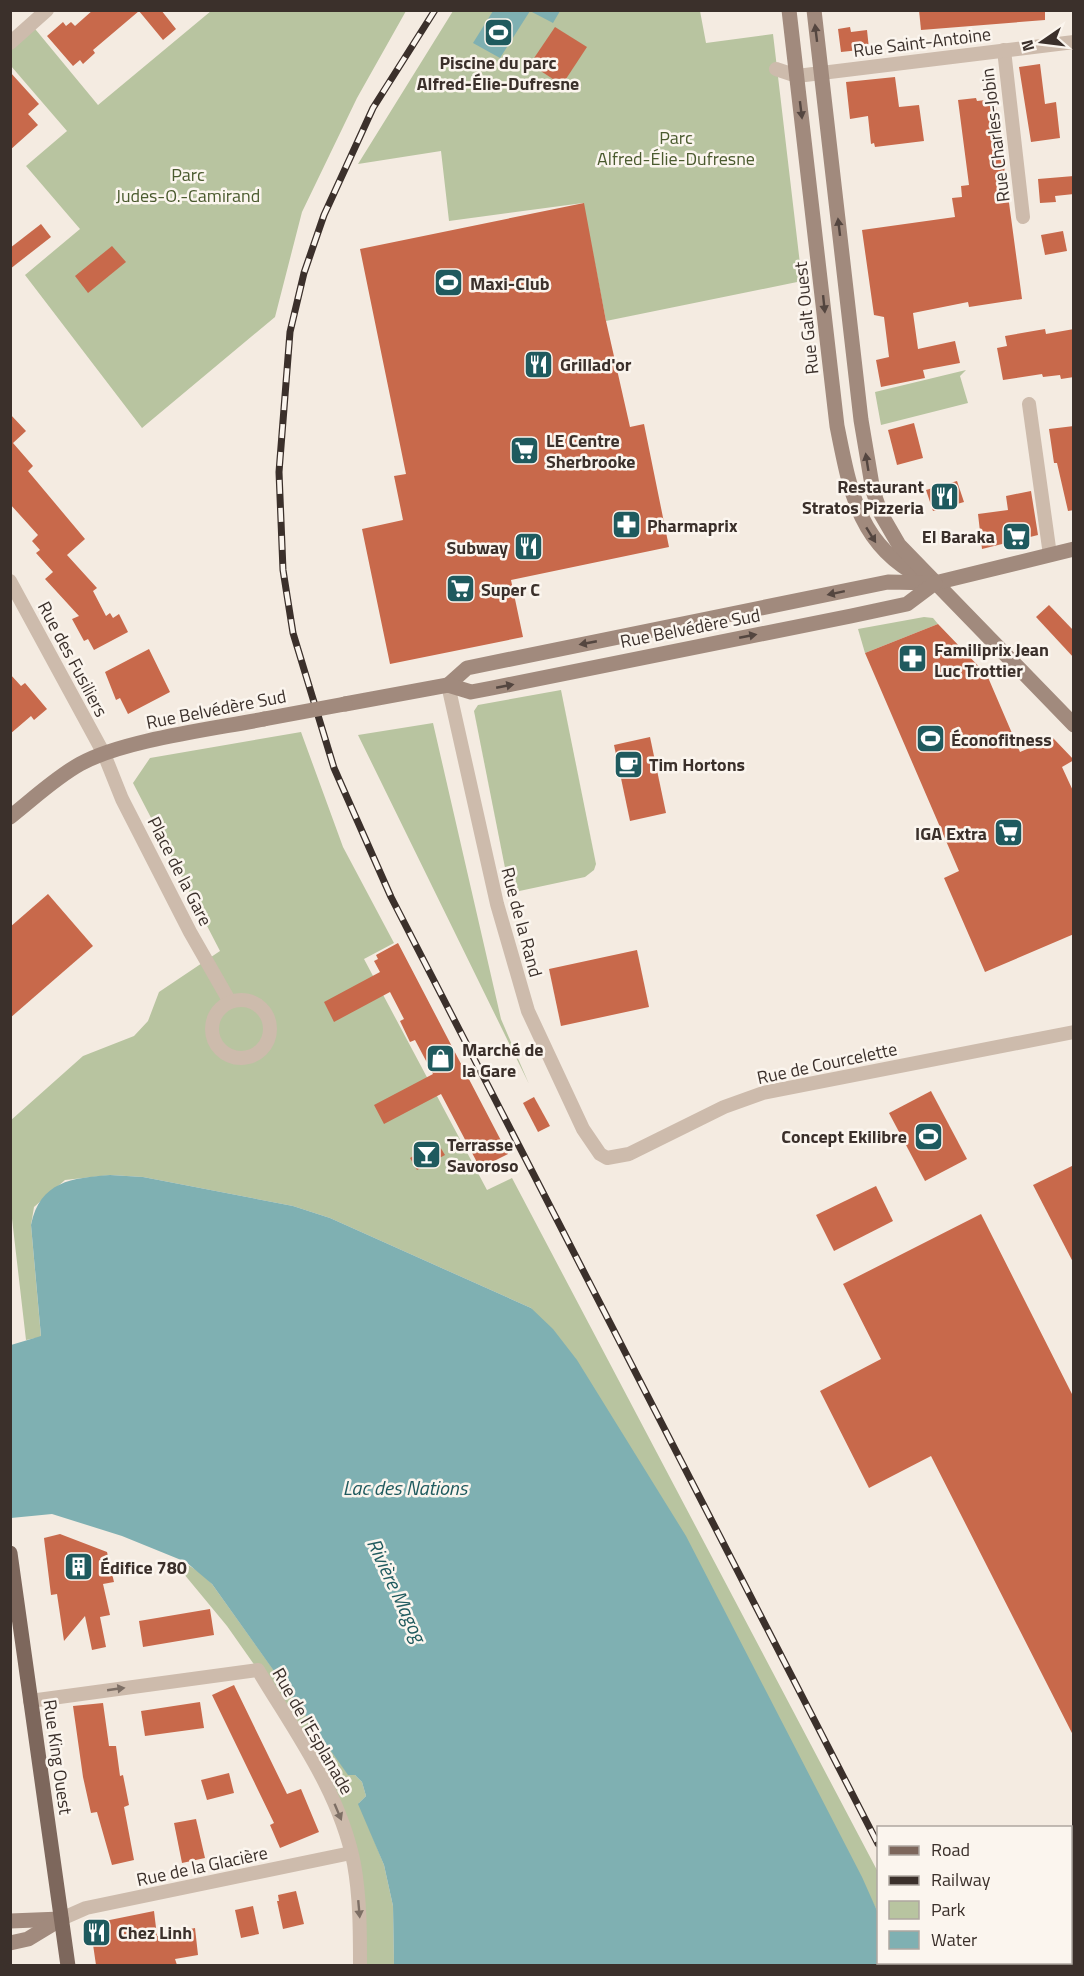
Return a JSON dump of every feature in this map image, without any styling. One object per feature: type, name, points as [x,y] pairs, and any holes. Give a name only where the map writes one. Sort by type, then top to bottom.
[{"type":"main road","name":"Rue Galt Ouest","points":[[789,10],[837,426],[850,484],[865,525],[878,546],[898,566],[935,584]]},
{"type":"main road","name":"Rue Galt Ouest","points":[[814,10],[860,410],[871,483],[880,514],[899,545],[1074,725]]},
{"type":"main road","name":"Rue Belvédère Sud","points":[[448,685],[467,668],[888,582],[935,584],[1074,549]]},
{"type":"main road","name":"Rue Belvédère Sud","points":[[10,817],[72,769],[104,754],[264,719],[448,685],[471,692],[851,616],[907,604],[935,584]]},
{"type":"main road","name":"Rue King Ouest","points":[[10,1553],[15,1623],[30,1701],[68,1965]]},
{"type":"main road","points":[[10,1921],[61,1919]]},
{"type":"main road","points":[[10,1943],[28,1939],[61,1919]]},
{"type":"street","points":[[10,44],[47,10]]},
{"type":"street","name":"Rue Saint-Antoine","points":[[776,69],[797,76],[1074,42]]},
{"type":"street","name":"Rue Charles-Jobin","points":[[1004,50],[1023,217]]},
{"type":"street","points":[[1029,404],[1050,555]]},
{"type":"street","name":"Rue des Fusiliers","points":[[10,581],[104,754]]},
{"type":"street","name":"Rue de la Rand","points":[[448,685],[510,957],[528,1011],[583,1129],[600,1154]]},
{"type":"street","name":"Place de la Gare","points":[[104,754],[122,799],[190,932],[230,1002]]},
{"type":"street","points":[[249,1001],[265,1013],[269,1032],[262,1049],[254,1054],[245,1057],[227,1054],[214,1041],[212,1023],[216,1014],[230,1002],[249,1001]]},
{"type":"street","name":"Rue de Courcelette","points":[[600,1154],[607,1158],[629,1154],[724,1107],[763,1093],[1074,1032]]},
{"type":"street","name":"Rue de l'Esplanade","points":[[30,1701],[258,1670],[320,1772],[342,1821],[351,1853],[360,1922],[360,1965]]},
{"type":"street","name":"Rue de la Glacière","points":[[61,1919],[86,1908],[351,1853]]},
{"type":"green space","name":"Parc Judes-O.-Camirand","points":[[211,11],[406,11],[357,98],[302,212],[275,317],[142,428],[25,275],[80,229],[26,166],[67,131],[11,66],[10,43],[31,24],[98,105]]},
{"type":"green space","name":"Parc Alfred-Élie-Dufresne","points":[[453,11],[700,11],[706,43],[773,34],[802,281],[606,321],[583,203],[449,221],[441,151],[358,164]]},
{"type":"green space","points":[[966,370],[960,376],[968,403],[881,425],[875,392]]},
{"type":"green space","points":[[924,617],[933,618],[938,624],[865,653],[858,629]]},
{"type":"green space","points":[[561,690],[596,864],[594,870],[585,877],[510,893],[474,711],[478,705]]},
{"type":"green space","points":[[433,723],[501,1019],[529,1084],[358,735]]},
{"type":"green space","points":[[301,732],[343,847],[394,943],[364,959],[487,1190],[512,1178],[877,1870],[877,1911],[826,1810],[531,1308],[330,1218],[293,1206],[143,1177],[110,1175],[65,1180],[34,1207],[31,1225],[41,1337],[26,1340],[11,1210],[10,1121],[83,1056],[134,1036],[148,1021],[159,992],[220,951],[133,783],[150,758]]},
{"type":"green space","points":[[182,1561],[204,1575],[212,1584],[348,1774],[355,1775],[362,1782],[366,1796],[359,1803],[384,1865],[393,1906],[394,1965],[360,1965],[360,1921],[342,1821],[258,1670],[227,1626],[174,1562]]},
{"type":"water","name":"Piscine du parc Alfred-Élie-Dufresne","points":[[493,10],[560,11],[553,23],[530,11],[500,58],[473,43]]},
{"type":"water","name":"Lac des Nations","points":[[110,1175],[143,1177],[293,1206],[330,1218],[531,1308],[553,1329],[577,1360],[686,1536],[862,1877],[877,1911],[877,1964],[892,1965],[394,1965],[393,1906],[384,1865],[358,1804],[366,1796],[362,1782],[355,1775],[348,1775],[212,1584],[186,1562],[122,1536],[52,1514],[11,1518],[11,1345],[41,1336],[31,1225],[35,1210],[50,1191],[60,1185],[83,1178]]},
{"type":"building","points":[[93,10],[161,10],[176,29],[163,40],[139,11],[93,50],[95,53],[83,64],[80,60],[73,66],[47,36],[63,22],[66,26],[71,22],[75,26]]},
{"type":"building","points":[[919,10],[1045,10],[1045,20],[921,30]]},
{"type":"building","points":[[555,27],[587,47],[562,85],[530,64]]},
{"type":"building","points":[[850,27],[851,32],[867,30],[869,49],[841,52],[838,29]]},
{"type":"building","points":[[1040,64],[1045,104],[1056,102],[1060,138],[1031,142],[1019,67]]},
{"type":"building","points":[[10,72],[39,104],[28,114],[38,125],[10,150]]},
{"type":"building","points":[[895,77],[899,107],[919,105],[924,141],[875,147],[874,143],[871,144],[868,116],[850,119],[846,82]]},
{"type":"building","points":[[976,98],[977,101],[995,99],[1022,299],[969,307],[968,302],[913,313],[918,349],[955,341],[960,363],[923,370],[925,378],[881,387],[876,360],[889,357],[884,317],[874,315],[862,230],[955,217],[952,198],[962,197],[961,186],[969,185],[958,100]]},
{"type":"building","points":[[1074,176],[1074,194],[1055,196],[1056,202],[1040,203],[1038,179]]},
{"type":"building","name":"LE Centre Sherbrooke","points":[[584,203],[606,321],[630,427],[644,424],[669,547],[511,580],[523,637],[390,664],[362,529],[403,520],[394,476],[406,474],[360,249]]},
{"type":"building","points":[[41,224],[51,237],[10,269],[10,248]]},
{"type":"building","points":[[1063,231],[1067,251],[1045,255],[1041,235]]},
{"type":"building","points":[[112,246],[126,262],[88,293],[75,276]]},
{"type":"building","points":[[1045,329],[1046,334],[1074,329],[1074,377],[1061,379],[1060,375],[1043,377],[1042,374],[1003,380],[997,348],[1007,346],[1005,336]]},
{"type":"building","points":[[10,414],[26,431],[13,443],[33,466],[28,471],[85,539],[67,555],[97,588],[93,591],[106,616],[110,613],[113,618],[119,614],[128,632],[94,650],[88,639],[84,641],[72,619],[79,616],[45,579],[53,572],[36,553],[40,550],[32,541],[38,535],[10,504]]},
{"type":"building","points":[[914,423],[923,458],[897,465],[888,430]]},
{"type":"building","points":[[1074,426],[1074,510],[1068,511],[1057,463],[1054,463],[1049,429]]},
{"type":"building","name":"Restaurant Stratos Pizzeria","points":[[957,481],[964,502],[933,511],[926,490]]},
{"type":"building","points":[[1031,491],[1038,535],[982,549],[978,514],[1008,510],[1006,496]]},
{"type":"building","points":[[1049,605],[1074,631],[1074,658],[1036,617]]},
{"type":"building","name":"IGA Extra","points":[[938,624],[987,675],[1020,752],[1053,738],[1074,760],[1062,767],[1074,793],[1074,934],[985,972],[944,878],[959,871],[865,653]]},
{"type":"building","points":[[149,649],[170,692],[128,714],[120,698],[116,700],[105,672]]},
{"type":"building","points":[[10,674],[21,686],[25,683],[47,709],[34,720],[31,716],[10,734]]},
{"type":"building","points":[[650,737],[666,813],[630,821],[614,745]]},
{"type":"building","points":[[48,894],[93,946],[10,1018],[10,927]]},
{"type":"building","name":"Marché de la Gare","points":[[398,943],[508,1154],[480,1168],[441,1094],[384,1124],[374,1105],[433,1074],[415,1040],[410,1042],[400,1021],[404,1019],[390,992],[334,1022],[324,1002],[380,972],[374,961],[378,959],[376,955]]},
{"type":"building","points":[[637,950],[649,1007],[561,1026],[549,969]]},
{"type":"building","name":"Concept Ekilibre","points":[[931,1091],[967,1159],[925,1181],[889,1113]]},
{"type":"building","points":[[534,1097],[550,1126],[538,1132],[523,1103]]},
{"type":"building","points":[[437,1142],[445,1155],[417,1170],[410,1158]]},
{"type":"building","points":[[1074,1165],[1074,1264],[1033,1185]]},
{"type":"building","points":[[876,1186],[893,1221],[834,1251],[816,1215]]},
{"type":"building","points":[[981,1214],[1074,1398],[1074,1737],[931,1456],[869,1488],[820,1391],[881,1359],[843,1284]]},
{"type":"building","points":[[60,1534],[107,1552],[114,1582],[103,1584],[110,1615],[100,1617],[106,1647],[92,1650],[85,1616],[64,1641],[57,1594],[51,1595],[44,1538]]},
{"type":"building","points":[[210,1609],[214,1635],[143,1647],[139,1621]]},
{"type":"building","points":[[234,1685],[287,1794],[301,1789],[319,1832],[280,1848],[270,1825],[274,1823],[212,1695]]},
{"type":"building","points":[[200,1702],[204,1728],[145,1736],[141,1711]]},
{"type":"building","points":[[103,1703],[109,1746],[116,1746],[120,1776],[123,1775],[129,1805],[124,1807],[134,1860],[112,1865],[97,1812],[91,1813],[83,1777],[73,1706]]},
{"type":"building","points":[[229,1773],[234,1793],[207,1800],[201,1780]]},
{"type":"building","points":[[196,1819],[205,1858],[182,1863],[174,1823]]},
{"type":"building","points":[[296,1891],[304,1924],[283,1929],[277,1901],[279,1901],[278,1895]]},
{"type":"building","points":[[253,1906],[259,1934],[241,1938],[235,1910]]},
{"type":"building","points":[[154,1911],[157,1936],[195,1928],[198,1955],[175,1959],[177,1965],[96,1965],[90,1924]]},
{"type":"railway","points":[[435,10],[373,108],[324,215],[304,273],[290,332],[279,472],[283,570],[293,633],[334,768],[391,897],[877,1842]]},
{"type":"place","name":"Piscine du parc Alfred-Élie-Dufresne","points":[[498,33]]},
{"type":"place","name":"Maxi-Club","points":[[449,283]]},
{"type":"place","name":"Grillad'or","points":[[539,364]]},
{"type":"place","name":"LE Centre Sherbrooke","points":[[525,450]]},
{"type":"place","name":"Restaurant Stratos Pizzeria","points":[[945,496]]},
{"type":"place","name":"Pharmaprix","points":[[626,525]]},
{"type":"place","name":"El Baraka","points":[[1016,536]]},
{"type":"place","name":"Subway","points":[[529,547]]},
{"type":"place","name":"Super C","points":[[460,589]]},
{"type":"place","name":"Familiprix Jean Luc Trottier","points":[[913,659]]},
{"type":"place","name":"Éconofitness","points":[[930,739]]},
{"type":"place","name":"Tim Hortons","points":[[628,764]]},
{"type":"place","name":"IGA Extra","points":[[1008,833]]},
{"type":"place","name":"Marché de la Gare","points":[[441,1059]]},
{"type":"place","name":"Concept Ekilibre","points":[[928,1136]]},
{"type":"place","name":"Terrasse Savoroso","points":[[426,1154]]},
{"type":"place","name":"Édifice 780","points":[[79,1567]]},
{"type":"place","name":"Chez Linh","points":[[97,1932]]},
{"type":"water label","name":"Rivière Magog","points":[[397,1590]]}]
